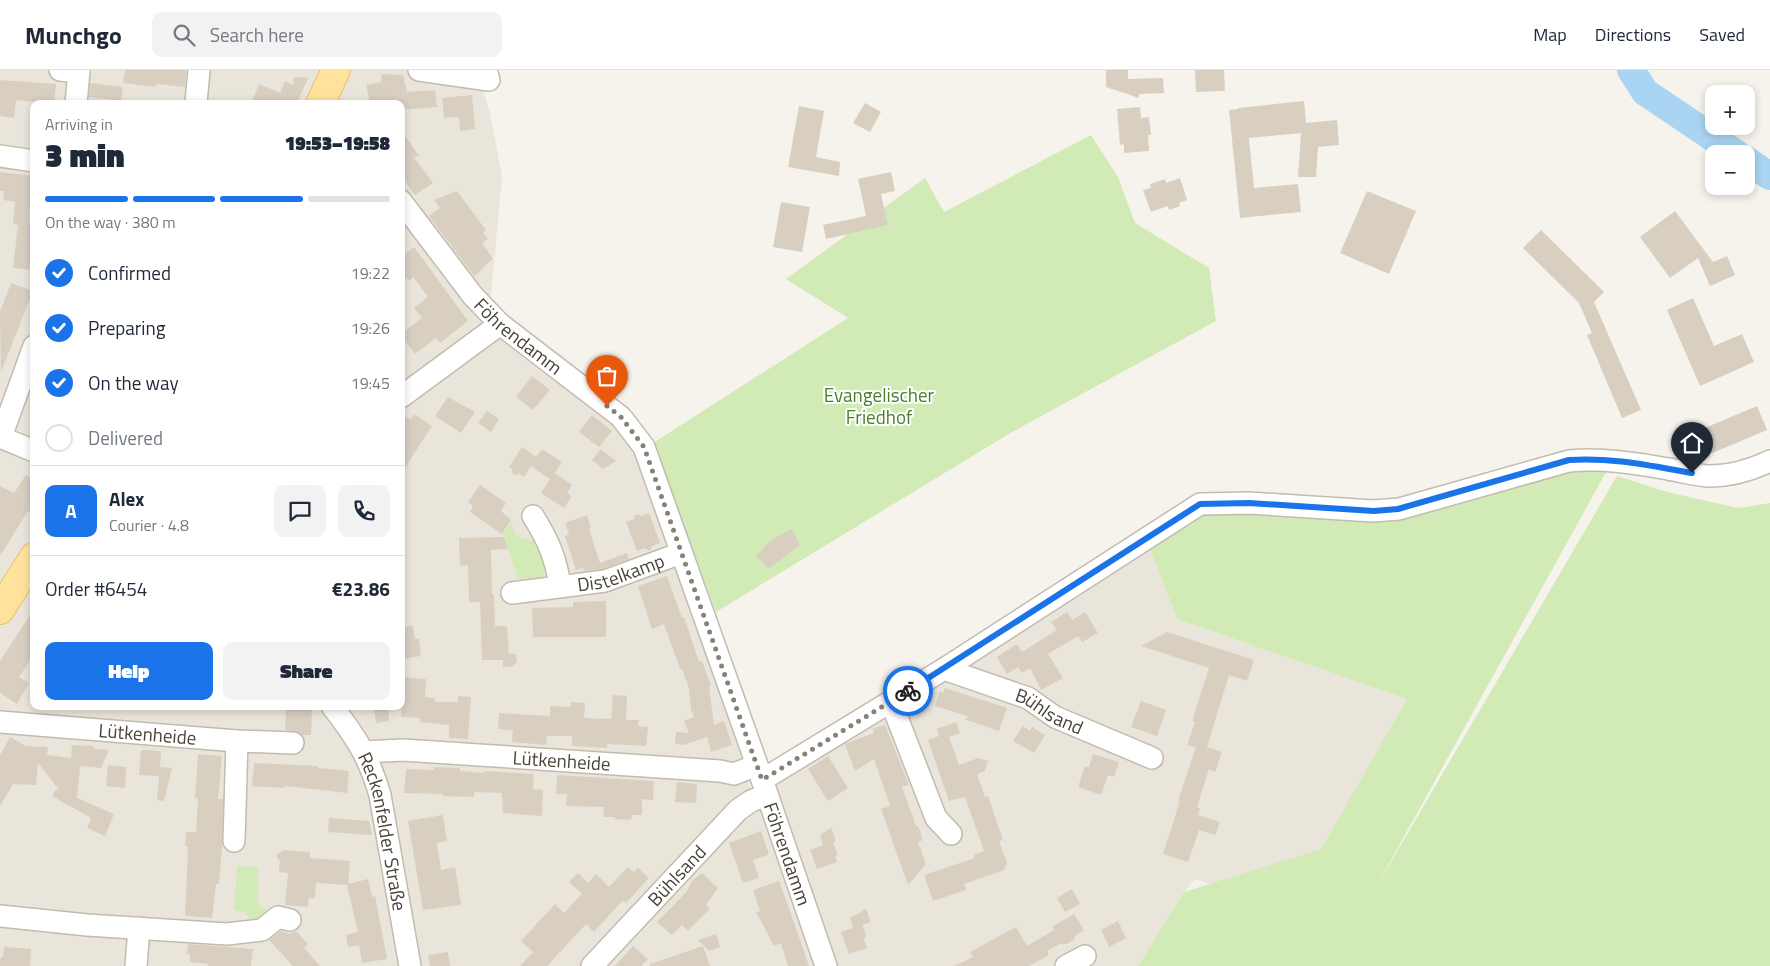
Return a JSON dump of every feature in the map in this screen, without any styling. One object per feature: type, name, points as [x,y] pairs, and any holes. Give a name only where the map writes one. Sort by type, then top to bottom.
[{"type":"main road","points":[[322,100],[336,70]]},
{"type":"main road","points":[[0,610],[30,563]]},
{"type":"street","points":[[196,100],[199,70]]},
{"type":"street","points":[[419,70],[488,75]]},
{"type":"street","points":[[73,71],[76,100]]},
{"type":"street","points":[[0,156],[30,160]]},
{"type":"street","name":"Föhrendamm","points":[[405,206],[473,296],[500,324],[621,417],[644,447],[826,966]]},
{"type":"street","points":[[405,394],[500,324]]},
{"type":"street","points":[[30,357],[1,437],[30,449]]},
{"type":"street","name":"Bühlsand","points":[[592,966],[738,810],[751,801],[762,780],[944,669],[1200,504],[1249,503],[1374,511],[1398,509],[1569,460],[1618,461],[1710,476],[1747,470],[1770,461]]},
{"type":"street","name":"Distelkamp","points":[[533,516],[547,538],[556,563],[560,586]]},
{"type":"street","name":"Distelkamp","points":[[512,593],[605,581],[681,553]]},
{"type":"street","name":"Bühlsand","points":[[944,669],[1028,698],[1056,717],[1152,758]]},
{"type":"street","points":[[890,702],[936,818],[952,834]]},
{"type":"street","name":"Reckenfelder Straße","points":[[335,710],[364,752],[372,768],[380,795],[410,966]]},
{"type":"street","name":"Lütkenheide","points":[[0,722],[237,741],[293,743]]},
{"type":"street","points":[[234,841],[237,741]]},
{"type":"street","name":"Lütkenheide","points":[[364,752],[403,750],[720,771],[762,780]]},
{"type":"street","points":[[0,916],[228,934],[262,930],[278,917],[290,920]]},
{"type":"street","points":[[136,966],[139,928]]},
{"type":"street","points":[[1066,966],[1085,956]]},
{"type":"shaded area","points":[[0,70],[477,70],[490,113],[502,177],[491,295],[485,323],[498,337],[622,432],[634,450],[752,790],[777,784],[1148,544],[1177,619],[1407,699],[1285,914],[1196,879],[1184,892],[1149,966],[0,966]]},
{"type":"green space","name":"Evangelischer Friedhof","points":[[1091,135],[1118,177],[1135,223],[1209,268],[1216,321],[1012,432],[716,612],[653,443],[848,318],[786,279],[925,178],[944,212]]},
{"type":"green space","points":[[1568,463],[1610,465],[1375,889],[1617,476],[1667,492],[1738,508],[1770,503],[1770,966],[1138,966],[1184,892],[1321,849],[1407,699],[1177,619],[1148,544],[1202,510],[1373,514]]},
{"type":"green space","points":[[511,523],[517,537],[538,542],[547,568],[542,577],[518,579],[503,533]]},
{"type":"green space","points":[[237,866],[258,867],[258,904],[274,916],[259,927],[243,911],[234,910]]},
{"type":"building","points":[[125,70],[186,70],[185,87],[157,84],[156,87],[123,83]]},
{"type":"building","points":[[1106,70],[1128,70],[1128,79],[1163,78],[1164,93],[1139,94],[1139,98],[1106,87]]},
{"type":"building","points":[[1195,70],[1224,70],[1225,91],[1196,92]]},
{"type":"building","points":[[382,74],[403,75],[407,92],[435,90],[437,107],[405,110],[405,100],[369,100],[366,85],[381,82]]},
{"type":"building","points":[[294,77],[308,78],[298,100],[253,100],[259,84],[280,93],[285,81],[293,85]]},
{"type":"building","points":[[0,80],[56,84],[54,100],[16,100],[14,118],[0,116]]},
{"type":"building","points":[[90,83],[123,87],[121,100],[89,97]]},
{"type":"building","points":[[472,95],[475,129],[460,131],[459,117],[444,118],[442,98]]},
{"type":"building","points":[[1304,101],[1306,123],[1337,120],[1339,145],[1318,147],[1316,177],[1298,177],[1301,133],[1249,138],[1254,188],[1298,184],[1301,212],[1240,218],[1229,110]]},
{"type":"building","points":[[865,103],[881,112],[870,132],[853,123]]},
{"type":"building","points":[[799,106],[824,111],[816,157],[840,162],[839,176],[788,167]]},
{"type":"building","points":[[1140,107],[1141,118],[1149,117],[1151,135],[1148,135],[1149,151],[1124,153],[1124,144],[1120,145],[1117,109]]},
{"type":"building","points":[[405,136],[419,156],[414,157],[433,183],[415,195],[405,181]]},
{"type":"building","points":[[0,172],[30,176],[30,270],[13,268],[18,225],[13,224],[15,202],[3,200],[4,191],[0,191]]},
{"type":"building","points":[[891,172],[895,191],[881,194],[888,225],[826,239],[823,225],[866,216],[858,179]]},
{"type":"building","points":[[1180,178],[1187,200],[1179,203],[1180,206],[1169,210],[1168,206],[1151,212],[1143,190],[1151,188],[1150,184],[1165,179],[1166,183]]},
{"type":"building","points":[[457,191],[486,230],[483,233],[488,239],[482,243],[493,259],[474,276],[429,216],[440,208],[434,200]]},
{"type":"building","points":[[1367,191],[1416,211],[1389,274],[1340,253]]},
{"type":"building","points":[[781,202],[810,207],[802,252],[773,247]]},
{"type":"building","points":[[1675,211],[1713,262],[1727,256],[1735,275],[1710,286],[1698,258],[1670,278],[1640,237]]},
{"type":"building","points":[[1541,230],[1604,292],[1594,302],[1641,410],[1622,418],[1587,335],[1592,333],[1579,303],[1523,248]]},
{"type":"building","points":[[414,247],[468,321],[440,343],[436,338],[415,354],[405,341],[405,331],[422,318],[414,308],[428,297],[413,277],[409,281],[407,278],[405,280],[405,254]]},
{"type":"building","points":[[11,283],[30,290],[30,299],[1,372],[0,312]]},
{"type":"building","points":[[1693,298],[1714,346],[1742,334],[1754,362],[1700,386],[1667,310]]},
{"type":"building","points":[[532,376],[550,390],[533,410],[516,397]]},
{"type":"building","points":[[448,397],[475,412],[461,433],[435,416]]},
{"type":"building","points":[[1757,406],[1767,430],[1698,459],[1688,435]]},
{"type":"building","points":[[487,411],[499,419],[491,432],[478,423]]},
{"type":"building","points":[[414,414],[432,426],[405,468],[405,416],[411,420]]},
{"type":"building","points":[[592,415],[612,431],[599,447],[579,432]]},
{"type":"building","points":[[522,447],[536,457],[542,449],[562,462],[555,473],[572,485],[567,493],[572,496],[564,508],[541,493],[550,479],[531,466],[524,477],[519,474],[513,475],[512,469],[509,467]]},
{"type":"building","points":[[601,449],[616,461],[603,469],[592,460]]},
{"type":"building","points":[[26,475],[30,478],[30,512],[28,511],[0,556],[0,486],[14,493]]},
{"type":"building","points":[[480,485],[506,503],[501,511],[511,520],[502,534],[470,512],[473,506],[468,502]]},
{"type":"building","points":[[649,513],[660,543],[652,546],[650,551],[644,548],[637,551],[626,522],[634,519],[636,514],[642,516]]},
{"type":"building","points":[[587,515],[591,528],[589,529],[600,563],[627,553],[629,559],[602,569],[584,571],[583,568],[576,570],[565,536],[569,535],[565,523]]},
{"type":"building","points":[[792,529],[800,545],[769,569],[756,556],[771,540]]},
{"type":"building","points":[[504,537],[508,549],[491,550],[495,626],[507,626],[509,654],[516,654],[517,662],[513,666],[503,667],[503,660],[482,660],[480,602],[469,602],[468,565],[460,566],[459,538]]},
{"type":"building","points":[[667,576],[682,618],[684,617],[699,662],[702,661],[711,686],[709,687],[714,725],[724,721],[732,745],[711,752],[707,737],[684,745],[675,744],[676,732],[689,733],[684,721],[694,717],[691,710],[689,688],[664,624],[652,629],[638,586]]},
{"type":"building","points":[[606,601],[606,637],[533,637],[532,608],[573,607],[573,602]]},
{"type":"building","points":[[1067,612],[1072,620],[1085,612],[1098,633],[1082,642],[1078,636],[1048,654],[1063,678],[1041,690],[1030,668],[1022,673],[1018,667],[1007,674],[997,657],[1017,644],[1022,652],[1057,630],[1051,622]]},
{"type":"building","points":[[30,615],[30,661],[19,677],[29,683],[17,704],[0,693],[0,661]]},
{"type":"building","points":[[413,626],[415,639],[419,639],[421,656],[405,658],[405,627]]},
{"type":"building","points":[[1167,632],[1254,660],[1247,681],[1229,675],[1207,747],[1222,752],[1215,772],[1209,769],[1197,807],[1200,808],[1198,815],[1220,822],[1215,835],[1199,830],[1188,862],[1163,854],[1196,747],[1187,745],[1195,722],[1192,721],[1209,668],[1141,646]]},
{"type":"building","points":[[405,677],[426,679],[425,697],[435,698],[435,702],[458,702],[458,696],[471,697],[468,739],[449,738],[449,725],[420,722],[420,718],[401,717],[401,710],[405,710]]},
{"type":"building","points":[[945,688],[1007,708],[999,731],[964,719],[970,717],[935,706],[940,691],[943,693]]},
{"type":"building","points":[[613,695],[627,696],[626,720],[639,720],[638,726],[648,727],[646,746],[607,744],[607,748],[572,746],[572,736],[547,736],[546,745],[512,742],[513,730],[498,729],[499,713],[550,716],[550,706],[571,707],[571,702],[585,703],[584,718],[611,719]]},
{"type":"building","points":[[1141,701],[1166,710],[1157,736],[1131,727]]},
{"type":"building","points":[[286,710],[312,710],[311,735],[302,735],[294,731],[285,730]]},
{"type":"building","points":[[374,710],[388,710],[389,721],[376,723]]},
{"type":"building","points":[[956,722],[960,733],[949,737],[959,765],[978,758],[988,761],[985,771],[977,774],[985,797],[988,796],[1003,840],[999,841],[1007,863],[1004,870],[964,884],[966,890],[933,901],[924,875],[975,858],[974,855],[984,851],[965,797],[949,801],[928,740],[939,736],[937,729]]},
{"type":"building","points":[[885,725],[909,785],[902,787],[923,840],[918,842],[926,864],[908,885],[881,809],[890,806],[874,759],[855,771],[845,744],[874,733],[872,729]]},
{"type":"building","points":[[1023,726],[1030,731],[1032,727],[1045,735],[1034,753],[1013,741]]},
{"type":"building","points":[[10,737],[26,746],[48,747],[47,755],[71,758],[72,745],[94,746],[94,749],[109,750],[101,768],[80,766],[77,798],[114,814],[105,836],[87,828],[91,818],[52,796],[56,789],[60,791],[38,763],[36,785],[13,784],[0,806],[0,756]]},
{"type":"building","points":[[141,750],[161,751],[160,767],[172,768],[164,801],[157,800],[159,776],[139,775]]},
{"type":"building","points":[[198,754],[222,756],[218,799],[223,799],[222,848],[219,884],[216,884],[212,918],[185,916],[188,847],[185,846],[186,832],[196,832],[198,798],[195,798]]},
{"type":"building","points":[[1093,754],[1119,762],[1114,777],[1108,775],[1101,795],[1078,787],[1085,766],[1089,767]]},
{"type":"building","points":[[828,756],[848,788],[828,801],[808,769]]},
{"type":"building","points":[[254,763],[318,766],[318,768],[349,771],[347,793],[285,786],[284,788],[252,786]]},
{"type":"building","points":[[108,765],[126,767],[125,788],[106,786]]},
{"type":"building","points":[[434,767],[460,768],[460,771],[484,773],[485,771],[534,774],[533,789],[543,790],[542,816],[503,813],[502,793],[474,792],[474,797],[404,793],[406,769],[434,770]]},
{"type":"building","points":[[557,775],[654,781],[653,800],[642,799],[642,815],[632,815],[631,820],[603,817],[604,807],[566,806],[567,794],[556,794]]},
{"type":"building","points":[[677,782],[697,784],[696,803],[675,802]]},
{"type":"building","points":[[443,815],[447,841],[437,843],[441,870],[455,867],[461,905],[423,910],[408,821]]},
{"type":"building","points":[[329,818],[369,821],[372,835],[328,832]]},
{"type":"building","points":[[831,828],[836,841],[833,842],[838,855],[835,856],[837,862],[817,869],[810,850],[823,845],[820,835]]},
{"type":"building","points":[[761,831],[769,854],[753,860],[759,878],[743,883],[729,843]]},
{"type":"building","points":[[283,850],[310,852],[310,858],[350,861],[348,884],[368,879],[372,897],[375,896],[387,959],[362,963],[359,945],[348,947],[346,935],[358,932],[347,885],[316,883],[315,898],[309,898],[308,907],[285,905],[288,873],[279,872],[280,861],[276,856]]},
{"type":"building","points":[[628,867],[634,872],[638,868],[649,878],[626,903],[623,900],[594,932],[586,924],[547,966],[520,966],[533,952],[521,941],[555,904],[564,913],[582,894],[569,882],[578,873],[588,883],[596,874],[609,887]]},
{"type":"building","points":[[702,873],[718,888],[706,905],[710,909],[688,931],[682,925],[672,935],[657,922],[687,891],[692,881]]},
{"type":"building","points":[[779,881],[809,966],[788,966],[781,943],[774,946],[756,912],[760,911],[753,890]]},
{"type":"building","points":[[1072,889],[1080,904],[1065,912],[1057,898]]},
{"type":"building","points":[[866,909],[871,922],[862,925],[866,935],[864,939],[867,948],[849,954],[841,932],[853,928],[850,918]]},
{"type":"building","points":[[1074,914],[1084,930],[1076,935],[1074,940],[1067,944],[1060,944],[1047,951],[1049,955],[1029,966],[955,966],[973,957],[970,952],[1016,927],[1027,946],[1054,930],[1052,927]]},
{"type":"building","points":[[1118,921],[1126,938],[1109,947],[1101,930]]},
{"type":"building","points":[[281,931],[289,934],[296,931],[308,944],[304,948],[320,966],[293,966],[269,940]]},
{"type":"building","points":[[716,934],[720,947],[709,951],[698,940]]},
{"type":"building","points":[[188,944],[253,949],[251,966],[208,966],[208,964],[190,962],[190,954],[187,954]]},
{"type":"building","points":[[633,946],[648,959],[641,966],[615,966]]},
{"type":"building","points":[[703,946],[710,966],[650,966],[650,964]]},
{"type":"building","points":[[4,947],[31,949],[30,966],[0,966]]},
{"type":"building","points":[[448,952],[450,966],[430,966],[428,955]]},
{"type":"waterway","points":[[1631,70],[1645,92],[1724,145]]},
{"type":"waterway","points":[[1755,166],[1770,176]]},
{"type":"way so far","points":[[607,406],[621,417],[644,447],[762,780],[908,691]]},
{"type":"route","points":[[908,691],[1200,504],[1249,503],[1374,511],[1398,509],[1569,460],[1618,461],[1692,473]]}]
